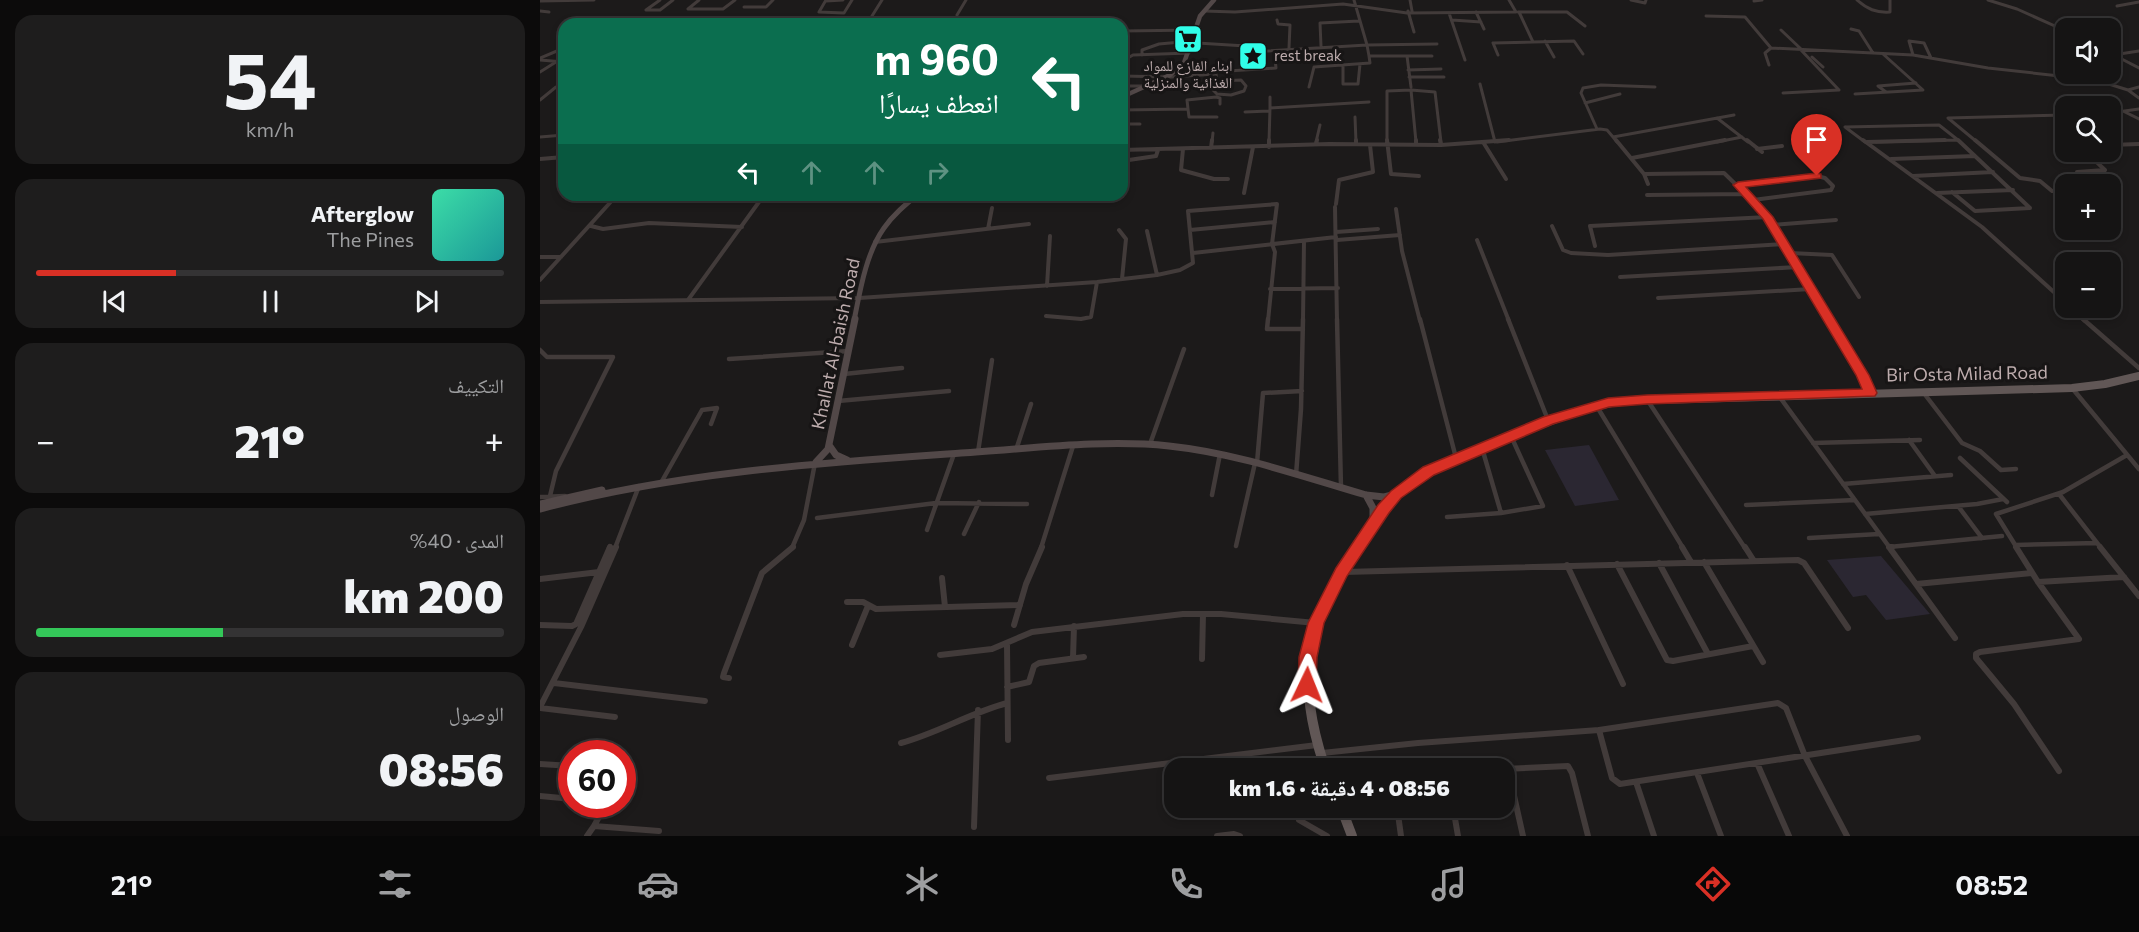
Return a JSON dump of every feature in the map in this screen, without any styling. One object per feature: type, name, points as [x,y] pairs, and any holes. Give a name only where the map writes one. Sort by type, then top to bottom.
[{"type":"main road","name":"Bir Osta Milad Road","points":[[1321,758],[1310,717],[1307,685],[1308,657],[1316,623],[1341,572],[1373,522],[1396,494],[1428,471],[1548,420],[1596,405],[1647,399],[2072,388],[2137,378]]},
{"type":"main road","points":[[1344,818],[1348,835]]},
{"type":"street","points":[[540,1],[594,0]]},
{"type":"street","points":[[660,0],[645,10],[660,9],[673,0]]},
{"type":"street","points":[[699,0],[688,9],[723,9],[735,0]]},
{"type":"street","points":[[744,7],[766,7],[773,0]]},
{"type":"street","points":[[843,0],[826,0],[819,12],[844,13],[852,0]]},
{"type":"street","points":[[872,16],[882,0]]},
{"type":"street","points":[[957,15],[966,0]]},
{"type":"street","points":[[1128,95],[1168,76],[1184,63],[1204,11],[1214,0]]},
{"type":"street","points":[[1314,0],[1316,6]]},
{"type":"street","points":[[1410,0],[1414,32]]},
{"type":"street","points":[[1509,0],[1533,42]]},
{"type":"street","points":[[1631,0],[1645,3],[1646,0]]},
{"type":"street","points":[[1758,7],[1754,0],[1762,0]]},
{"type":"street","points":[[1857,0],[1868,10],[1877,13],[1890,12],[1890,0]]},
{"type":"street","points":[[1988,0],[2017,9],[2055,26]]},
{"type":"street","points":[[1309,87],[1312,67],[1371,63],[1354,1],[1345,4]]},
{"type":"street","points":[[1204,11],[1235,12],[1316,6],[1336,2],[1356,8],[1449,13],[1568,12],[1585,26]]},
{"type":"street","points":[[2118,6],[2139,2]]},
{"type":"street","points":[[540,12],[549,12]]},
{"type":"street","points":[[1476,12],[1484,29]]},
{"type":"street","points":[[1449,13],[1464,60]]},
{"type":"street","points":[[1706,16],[1745,16],[1771,48]]},
{"type":"street","points":[[1277,20],[1278,24],[1290,25],[1289,48]]},
{"type":"street","points":[[1321,46],[1320,23],[1359,21]]},
{"type":"street","points":[[1452,21],[1480,22]]},
{"type":"street","points":[[1851,28],[1859,32],[1874,53]]},
{"type":"street","points":[[1781,30],[1823,67]]},
{"type":"street","points":[[1128,32],[1196,31]]},
{"type":"street","points":[[1135,34],[1196,31]]},
{"type":"street","points":[[1545,41],[1554,57]]},
{"type":"street","points":[[1498,55],[1492,44],[1494,43],[1545,41],[1576,41],[1583,54]]},
{"type":"street","points":[[1912,55],[1908,41],[1925,44],[1931,58]]},
{"type":"street","points":[[1142,55],[1142,50],[1152,48],[1157,44],[1192,42],[1246,46],[1251,52],[1321,46],[1437,44]]},
{"type":"street","points":[[1769,65],[1766,53],[1771,48],[1912,55],[1988,68],[2096,80],[2128,90],[2139,98]]},
{"type":"street","points":[[1783,93],[1839,90],[1802,49]]},
{"type":"street","points":[[2121,53],[2139,51]]},
{"type":"street","points":[[540,59],[558,52]]},
{"type":"street","points":[[1128,57],[1130,55],[1189,54]]},
{"type":"street","points":[[1855,94],[1923,90],[1883,54]]},
{"type":"street","points":[[1370,56],[1432,56]]},
{"type":"street","points":[[1407,56],[1416,145]]},
{"type":"street","points":[[540,59],[557,62]]},
{"type":"street","points":[[1168,76],[1276,68],[1275,59]]},
{"type":"street","points":[[2121,59],[2139,68]]},
{"type":"street","points":[[540,72],[557,62]]},
{"type":"street","points":[[1343,65],[1343,84],[1358,84],[1360,64]]},
{"type":"street","points":[[1408,70],[1441,69]]},
{"type":"street","points":[[1128,76],[1216,74],[1217,81],[1213,90],[1217,94],[1234,94],[1244,91],[1246,86],[1241,80],[1217,81]]},
{"type":"street","points":[[1409,77],[1444,76]]},
{"type":"street","points":[[1886,92],[1878,86],[1916,83]]},
{"type":"street","points":[[1480,84],[1495,142]]},
{"type":"street","points":[[1128,86],[1147,86]]},
{"type":"street","points":[[1597,129],[1581,93],[1586,86],[1655,87]]},
{"type":"street","points":[[540,100],[556,87]]},
{"type":"street","points":[[2128,90],[2139,87]]},
{"type":"street","points":[[1419,176],[1391,174],[1387,146],[1387,90],[1411,88],[1435,92],[1441,145]]},
{"type":"street","points":[[1585,103],[1620,94]]},
{"type":"street","points":[[1216,117],[1189,117],[1188,100],[1218,97],[1220,104]]},
{"type":"street","points":[[1269,147],[1270,97]]},
{"type":"street","points":[[1245,112],[1369,102]]},
{"type":"street","points":[[1128,110],[1188,109]]},
{"type":"street","points":[[2121,111],[2139,109]]},
{"type":"street","points":[[2124,111],[2139,118]]},
{"type":"street","points":[[1613,137],[1734,115]]},
{"type":"street","points":[[2052,191],[2040,181],[2020,178],[1948,117],[2055,115]]},
{"type":"street","points":[[1355,117],[1356,144]]},
{"type":"street","points":[[1717,118],[1762,153]]},
{"type":"street","points":[[1128,124],[1140,124]]},
{"type":"street","points":[[1316,144],[1320,125]]},
{"type":"street","points":[[1952,192],[1975,211],[2030,208],[1942,126],[1845,128],[1937,193],[2003,244],[2055,293]]},
{"type":"street","points":[[1128,150],[1316,144],[1441,145],[1495,142],[1597,129],[1606,130],[1613,137],[1644,174],[1648,184]]},
{"type":"street","points":[[1211,148],[1213,133]]},
{"type":"street","points":[[540,137],[558,136]]},
{"type":"street","points":[[1632,158],[1742,137]]},
{"type":"street","points":[[1865,142],[1958,140]]},
{"type":"street","points":[[1483,142],[1506,179]]},
{"type":"street","points":[[2121,145],[2139,144]]},
{"type":"street","points":[[1341,488],[1335,206],[1339,180],[1373,172],[1370,145]]},
{"type":"street","points":[[1757,149],[1782,146]]},
{"type":"street","points":[[1244,193],[1253,147]]},
{"type":"street","points":[[1183,149],[1180,170],[1214,179],[1228,179]]},
{"type":"street","points":[[1128,159],[1156,156],[1158,150]]},
{"type":"street","points":[[1890,159],[1975,156]]},
{"type":"street","points":[[540,159],[558,158]]},
{"type":"street","points":[[2079,174],[2077,172],[2106,170],[2097,162]]},
{"type":"street","points":[[1912,176],[1993,172]]},
{"type":"street","points":[[1644,174],[1722,173],[1738,185],[1768,217],[1863,375],[1870,393]]},
{"type":"street","points":[[1738,185],[1817,176],[1828,180],[1833,186],[1831,190],[1753,200]]},
{"type":"street","points":[[1937,193],[2013,190]]},
{"type":"street","points":[[1647,195],[1747,194]]},
{"type":"street","points":[[540,280],[612,201]]},
{"type":"street","points":[[688,300],[760,201]]},
{"type":"street","name":"Khallat Al-baish Road","points":[[829,445],[859,298],[875,242],[893,216],[909,201]]},
{"type":"street","points":[[540,302],[859,298],[1047,286],[1157,275],[1194,263],[1187,212],[1275,203],[1278,205],[1272,244],[1275,252],[1268,330],[1303,329]]},
{"type":"street","points":[[988,229],[992,208]]},
{"type":"street","points":[[1396,209],[1400,235],[1456,458]]},
{"type":"street","points":[[1594,246],[1589,228],[1592,226],[1768,217]]},
{"type":"street","points":[[1772,225],[1836,220]]},
{"type":"street","points":[[1190,230],[1275,222]]},
{"type":"street","points":[[591,226],[603,229],[649,224],[742,227]]},
{"type":"street","points":[[875,242],[1029,224]]},
{"type":"street","points":[[1552,226],[1563,250],[1570,253],[1608,255],[1785,244]]},
{"type":"street","points":[[1193,253],[1304,241],[1378,229]]},
{"type":"street","points":[[1119,230],[1126,239],[1122,279]]},
{"type":"street","points":[[1147,231],[1157,275]]},
{"type":"street","points":[[1336,236],[1400,235]]},
{"type":"street","points":[[1047,286],[1050,236]]},
{"type":"street","points":[[1477,240],[1548,420]]},
{"type":"street","points":[[1296,475],[1302,391],[1304,241]]},
{"type":"street","points":[[1790,253],[1832,255],[1859,297]]},
{"type":"street","points":[[540,257],[561,257]]},
{"type":"street","points":[[1620,276],[1798,267]]},
{"type":"street","points":[[1046,316],[1081,319],[1091,317],[1097,282]]},
{"type":"street","points":[[1270,289],[1338,288]]},
{"type":"street","points":[[1658,298],[1811,289]]},
{"type":"street","points":[[2082,318],[2139,368]]},
{"type":"street","points":[[1150,444],[1184,349]]},
{"type":"street","points":[[540,350],[547,357],[614,357],[556,471],[550,496]]},
{"type":"street","points":[[729,359],[849,351]]},
{"type":"street","points":[[978,452],[992,360]]},
{"type":"street","points":[[844,374],[902,368]]},
{"type":"street","points":[[2072,388],[2139,469]]},
{"type":"street","points":[[837,401],[949,391]]},
{"type":"street","points":[[1236,546],[1256,463],[1263,393],[1302,391]]},
{"type":"street","points":[[1923,392],[1964,444],[1980,451],[2002,471],[2016,469]]},
{"type":"street","points":[[1779,396],[1955,638]]},
{"type":"street","points":[[1647,399],[1754,561]]},
{"type":"street","points":[[1016,450],[1031,404]]},
{"type":"street","points":[[1596,405],[1691,562]]},
{"type":"street","points":[[662,481],[702,410],[717,408],[711,424]]},
{"type":"street","points":[[1447,517],[1501,513],[1540,507],[1543,504],[1511,436]]},
{"type":"street","points":[[1813,443],[1920,440]]},
{"type":"street","points":[[1909,441],[1935,476]]},
{"type":"street","points":[[540,504],[568,496],[662,481],[815,463],[1073,446],[1150,444],[1220,454],[1366,495],[1384,497],[1396,494]]},
{"type":"street","points":[[829,445],[836,455],[850,461]]},
{"type":"street","points":[[729,678],[723,677],[724,673],[762,573],[768,565],[789,552],[801,527],[815,463],[825,454],[829,445]]},
{"type":"street","points":[[1014,625],[1026,584],[1039,556],[1073,446]]},
{"type":"street","points":[[1482,448],[1501,513]]},
{"type":"street","points":[[927,530],[954,454]]},
{"type":"street","points":[[1212,495],[1220,454]]},
{"type":"street","points":[[2059,771],[2013,704],[1976,658],[1980,652],[2078,640],[2037,582],[1997,517],[1997,513],[2059,494],[2127,455]]},
{"type":"street","points":[[1865,514],[2005,500],[1960,458]]},
{"type":"street","points":[[1843,484],[1951,475]]},
{"type":"street","points":[[540,509],[640,485]]},
{"type":"street","points":[[615,717],[540,708],[554,683],[640,485]]},
{"type":"street","points":[[2059,494],[2139,596]]},
{"type":"street","points":[[1366,495],[1373,508],[1373,522]]},
{"type":"street","points":[[540,497],[568,496]]},
{"type":"street","points":[[1746,504],[1855,500]]},
{"type":"street","points":[[964,534],[979,502]]},
{"type":"street","points":[[817,518],[936,503],[1027,504]]},
{"type":"street","points":[[1958,506],[1982,538]]},
{"type":"street","points":[[1809,538],[1879,534]]},
{"type":"street","points":[[1889,547],[2002,536]]},
{"type":"street","points":[[2015,545],[2097,543]]},
{"type":"street","points":[[540,625],[572,626],[576,624],[610,546]]},
{"type":"street","points":[[1341,572],[1802,561],[1848,628]]},
{"type":"street","points":[[1704,562],[1763,662]]},
{"type":"street","points":[[1659,563],[1708,654]]},
{"type":"street","points":[[1617,564],[1667,660],[1673,661],[1753,646]]},
{"type":"street","points":[[1567,565],[1623,684]]},
{"type":"street","points":[[540,579],[599,572]]},
{"type":"street","points":[[1916,584],[2032,573]]},
{"type":"street","points":[[2037,582],[2124,577]]},
{"type":"street","points":[[942,579],[945,607]]},
{"type":"street","points":[[847,602],[863,602],[876,609],[1020,605]]},
{"type":"street","points":[[852,645],[868,606]]},
{"type":"street","points":[[940,655],[992,649],[1007,644],[1024,634],[1074,626],[1203,614],[1316,623]]},
{"type":"street","points":[[1202,659],[1203,614]]},
{"type":"street","points":[[1073,658],[1074,626]]},
{"type":"street","points":[[1007,644],[1008,741]]},
{"type":"street","points":[[1007,687],[1029,682],[1034,666],[1039,663],[1084,657]]},
{"type":"street","points":[[554,683],[705,701]]},
{"type":"street","points":[[901,742],[929,736],[978,710],[1007,703]]},
{"type":"street","points":[[1049,778],[1318,749],[1599,729],[1778,703],[1785,708],[1804,756],[1847,836]]},
{"type":"street","points":[[974,827],[978,710]]},
{"type":"street","points":[[1599,729],[1614,782],[1620,784],[1918,738]]},
{"type":"street","points":[[1757,763],[1788,836]]},
{"type":"street","points":[[540,764],[558,765]]},
{"type":"street","points":[[1515,769],[1564,766],[1571,769],[1588,836]]},
{"type":"street","points":[[1697,773],[1721,836]]},
{"type":"street","points":[[1636,782],[1654,836]]},
{"type":"street","points":[[540,796],[558,798]]},
{"type":"street","points":[[1515,807],[1522,836]]},
{"type":"street","points":[[587,836],[598,818]]},
{"type":"street","points":[[1399,818],[1401,836]]},
{"type":"street","points":[[1455,818],[1458,836]]},
{"type":"street","points":[[1299,820],[1328,836]]},
{"type":"street","points":[[594,826],[659,831]]},
{"type":"street","points":[[621,836],[626,829]]},
{"type":"street","points":[[1217,836],[1240,836]]},
{"type":"shaded area","points":[[1589,445],[1619,500],[1575,506],[1545,450]]},
{"type":"shaded area","points":[[1881,556],[1930,614],[1886,620],[1866,595],[1853,597],[1827,560]]},
{"type":"place","name":"ابناء الفازع للمواد الغذائية والمنزلية","points":[[1188,39]]},
{"type":"place","name":"rest break","points":[[1253,56]]},
{"type":"route","points":[[1307,685],[1308,657],[1316,623],[1341,572],[1383,509],[1396,494],[1428,471],[1548,420],[1596,405],[1647,399],[1870,393],[1863,375],[1768,217],[1738,185],[1817,176]]}]
